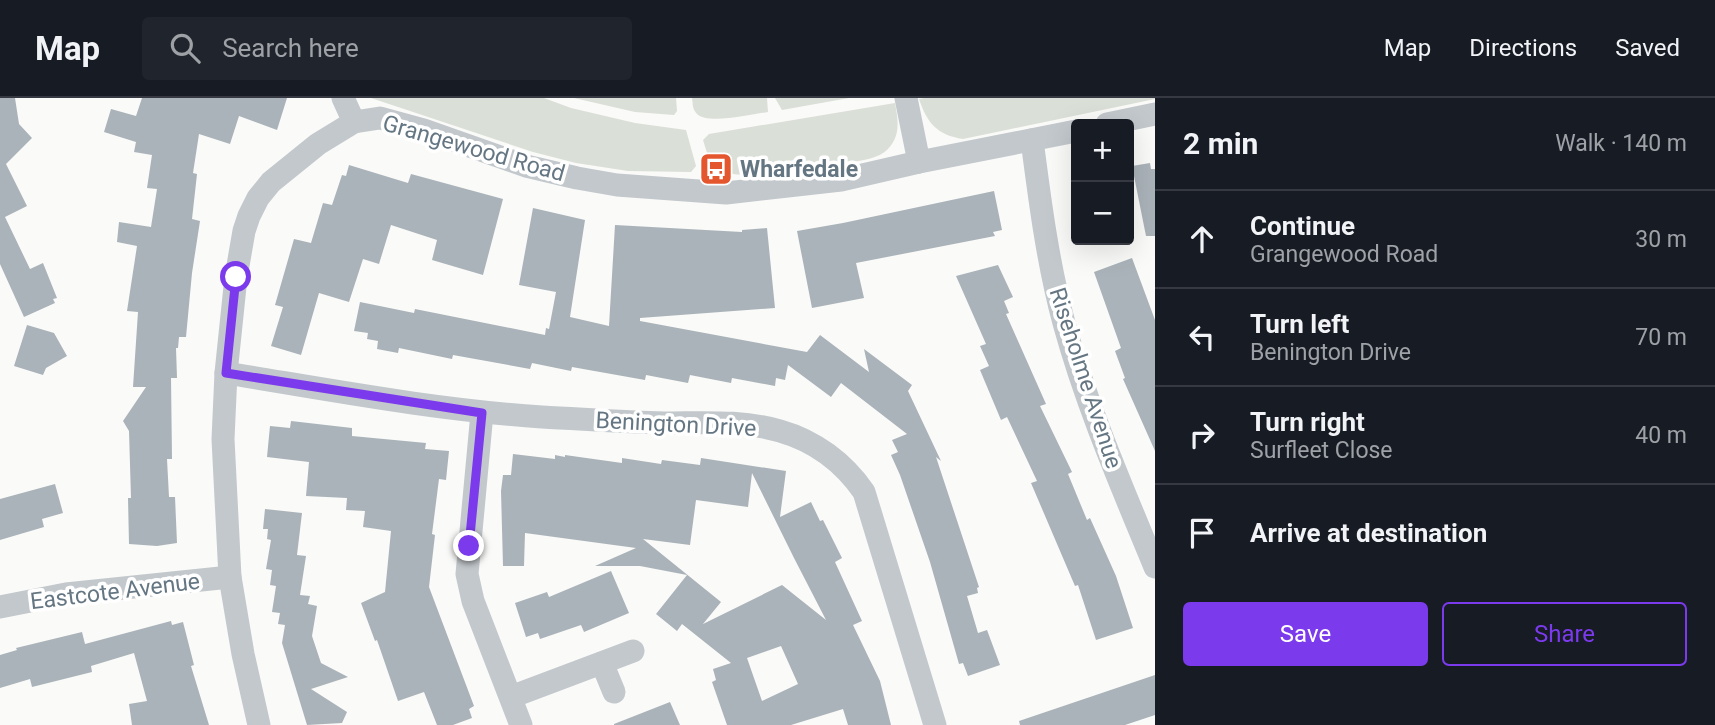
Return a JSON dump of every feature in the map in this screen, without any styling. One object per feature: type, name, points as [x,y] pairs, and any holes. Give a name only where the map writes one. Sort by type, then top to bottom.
[{"type":"street","points":[[343,98],[354,122]]},
{"type":"street","points":[[906,98],[919,162]]},
{"type":"street","points":[[1131,119],[1155,114]]},
{"type":"street","name":"Grangewood Road","points":[[259,725],[240,641],[230,577],[224,451],[226,373],[236,277],[244,231],[258,198],[271,182],[318,144],[354,122],[380,118],[394,120],[526,166],[577,178],[617,185],[726,193],[841,180],[1071,132]]},
{"type":"street","name":"Riseholme Avenue","points":[[1031,140],[1046,239],[1064,324],[1102,438],[1155,567]]},
{"type":"street","name":"Benington Drive","points":[[226,373],[482,413],[624,422],[751,424],[782,431],[831,456],[852,475],[864,492],[934,725]]},
{"type":"street","points":[[482,413],[467,574],[473,601],[521,725]]},
{"type":"street","name":"Eastcote Avenue","points":[[0,607],[65,594],[230,577]]},
{"type":"street","points":[[511,697],[633,651]]},
{"type":"street","points":[[602,663],[614,692]]},
{"type":"shaded area","points":[[371,98],[544,98],[571,108],[635,123],[686,130],[696,166],[691,172],[628,171],[576,163],[533,152]]},
{"type":"shaded area","points":[[574,98],[676,98],[677,111],[674,115],[635,112]]},
{"type":"shaded area","points":[[692,98],[767,98],[768,112],[711,119],[697,114]]},
{"type":"shaded area","points":[[775,98],[849,98],[782,110]]},
{"type":"shaded area","points":[[919,99],[1155,99],[963,139],[934,127]]},
{"type":"shaded area","points":[[895,103],[897,133],[884,152],[875,157],[797,173],[763,176],[712,169],[703,140],[709,134]]},
{"type":"building","points":[[0,98],[15,98],[19,124],[32,138],[6,164],[27,206],[5,217],[30,269],[43,263],[57,298],[53,299],[55,303],[24,317],[0,264]]},
{"type":"building","points":[[142,98],[287,98],[277,130],[239,116],[230,144],[199,134],[193,173],[197,174],[192,219],[200,221],[186,337],[179,337],[176,348],[177,378],[171,378],[172,459],[167,459],[169,497],[175,497],[177,543],[157,546],[129,544],[129,431],[123,421],[146,387],[133,387],[138,312],[127,311],[137,246],[117,242],[119,222],[151,227],[157,189],[147,188],[152,155],[134,152],[136,142],[104,132],[111,109],[136,116]]},
{"type":"building","points":[[1150,163],[1151,169],[1155,169],[1155,236],[1146,236],[1134,166]]},
{"type":"building","points":[[349,165],[408,183],[411,174],[503,199],[483,275],[432,260],[437,240],[391,225],[379,264],[363,259],[349,302],[319,293],[301,355],[271,346],[283,307],[275,305],[294,239],[311,243],[323,203],[332,205],[342,175],[346,176]]},
{"type":"building","points":[[994,191],[1002,230],[993,232],[995,236],[856,263],[864,298],[812,308],[797,231]]},
{"type":"building","points":[[533,208],[585,220],[570,317],[609,326],[615,225],[742,232],[767,228],[775,308],[640,318],[640,321],[807,352],[820,335],[869,372],[864,349],[912,385],[908,391],[941,461],[936,457],[979,587],[978,593],[967,596],[978,633],[987,630],[1000,665],[968,676],[963,663],[959,664],[930,562],[891,455],[898,452],[892,440],[907,434],[841,383],[831,397],[788,365],[785,380],[776,378],[775,386],[732,378],[731,383],[690,375],[688,383],[646,375],[645,380],[572,367],[571,371],[532,363],[530,369],[453,355],[452,359],[399,348],[398,353],[377,349],[378,341],[367,339],[368,333],[354,331],[360,302],[414,313],[415,309],[545,335],[546,328],[549,329],[556,292],[519,285]]},
{"type":"building","points":[[1132,258],[1155,320],[1155,451],[1123,379],[1125,378],[1115,351],[1121,348],[1094,272]]},
{"type":"building","points":[[998,265],[1013,297],[1004,301],[1009,313],[1006,314],[1046,404],[1040,406],[1072,472],[1068,474],[1087,520],[1090,518],[1116,576],[1133,628],[1096,640],[1078,585],[1075,586],[1031,483],[1037,481],[1007,417],[1001,420],[980,370],[989,366],[980,346],[986,344],[956,276]]},
{"type":"building","points":[[27,325],[54,333],[67,356],[46,368],[43,375],[14,366]]},
{"type":"building","points":[[291,421],[352,428],[352,436],[426,443],[425,449],[449,451],[446,480],[439,479],[429,587],[474,706],[469,709],[472,718],[453,725],[437,725],[424,692],[398,701],[361,603],[385,592],[391,531],[363,527],[365,511],[346,510],[347,498],[306,496],[309,462],[267,457],[270,426],[290,428]]},
{"type":"building","points":[[513,454],[555,459],[555,455],[565,455],[622,463],[622,458],[661,464],[662,460],[700,465],[701,458],[786,471],[780,517],[811,502],[820,521],[823,520],[842,558],[835,562],[862,621],[853,625],[880,681],[891,725],[848,725],[843,709],[791,725],[727,725],[712,682],[716,680],[713,669],[731,663],[682,624],[677,631],[656,614],[687,575],[640,566],[595,566],[636,548],[525,533],[524,566],[503,566],[501,491],[503,475],[511,475]],"holes":[[[752,473],[794,558],[826,620],[782,585],[703,624],[721,602],[643,539],[690,545],[696,500],[748,507]],[[781,646],[798,684],[762,701],[747,658]]]},
{"type":"building","points":[[55,484],[63,513],[42,519],[44,527],[0,540],[0,499]]},
{"type":"building","points":[[265,509],[302,513],[297,555],[306,556],[300,595],[310,596],[308,604],[317,606],[312,636],[321,663],[348,677],[311,689],[347,712],[342,723],[307,725],[282,643],[285,625],[278,624],[280,613],[272,612],[276,586],[270,585],[272,570],[266,569],[271,540],[267,539],[268,529],[263,529]]},
{"type":"building","points":[[611,571],[629,613],[584,632],[581,625],[540,639],[538,633],[526,637],[515,603],[547,592],[549,597]]},
{"type":"building","points":[[171,621],[172,625],[183,622],[194,665],[191,666],[209,725],[132,725],[129,704],[147,701],[134,653],[91,666],[92,672],[32,687],[30,679],[0,688],[0,655],[17,650],[16,648],[82,632],[85,644]]},
{"type":"building","points":[[1155,675],[1155,715],[1125,725],[1020,725],[1019,721]]},
{"type":"building","points":[[670,702],[680,725],[614,725],[614,724]]},
{"type":"place","name":"Wharfedale","points":[[716,169]]},
{"type":"route","points":[[236,277],[226,373],[482,413],[469,546]]}]
